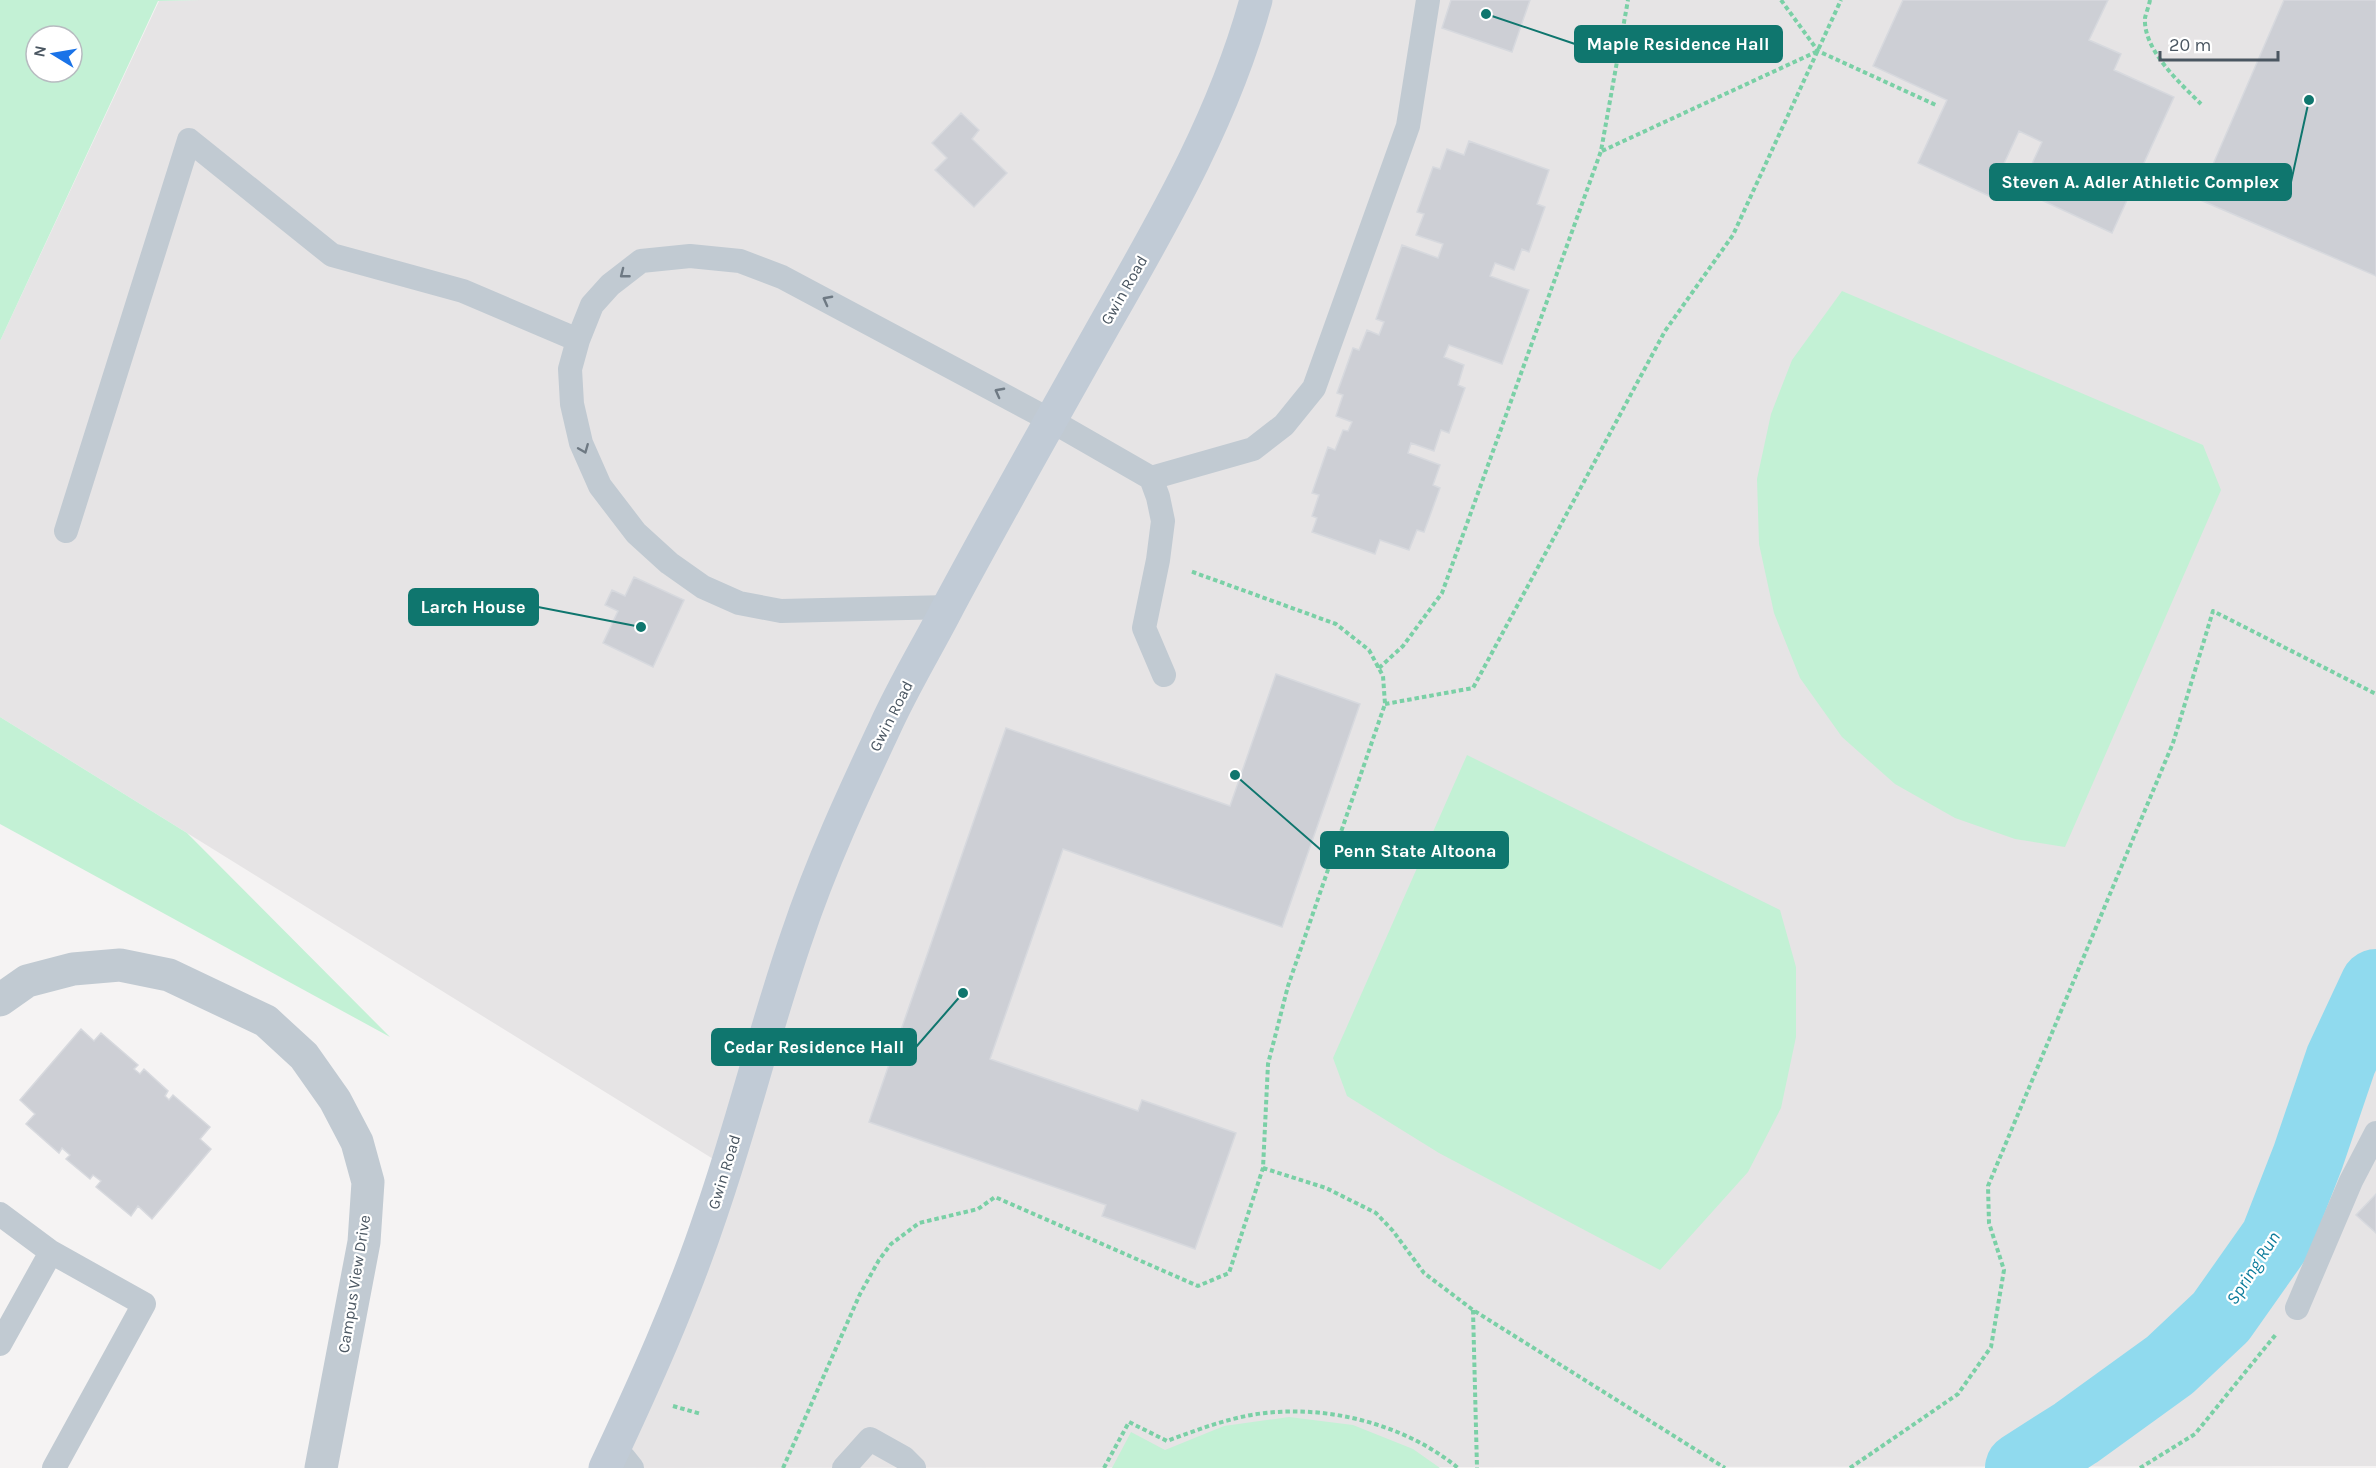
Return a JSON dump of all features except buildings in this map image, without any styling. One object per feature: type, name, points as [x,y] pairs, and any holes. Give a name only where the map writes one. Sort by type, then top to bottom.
[{"type":"street","name":"Gwin Road","points":[[617,1463],[638,1400],[710,1218],[794,944],[834,838],[887,721],[1015,482],[1153,240],[1201,150],[1243,48],[1256,0]]},
{"type":"street","name":"Campus View Drive","points":[[0,1000],[27,981],[73,969],[120,965],[169,975],[266,1021],[304,1056],[329,1091],[357,1142],[368,1182],[364,1242],[321,1468]]},
{"type":"lane","points":[[1151,478],[1253,449],[1284,425],[1314,388],[1408,126],[1428,0]]},
{"type":"lane","points":[[66,531],[189,140],[332,255],[463,291],[578,340]]},
{"type":"lane","points":[[949,607],[781,611],[739,603],[703,587],[669,563],[636,533],[600,486],[581,443],[572,404],[570,369],[578,340],[592,305],[610,285],[641,261],[690,256],[740,261],[783,277],[1050,420],[1151,478],[1163,521],[1158,560],[1144,628],[1164,675]]},
{"type":"lane","points":[[2297,1308],[2351,1181],[2376,1133]]},
{"type":"lane","points":[[0,1214],[51,1252],[144,1304],[54,1468]]},
{"type":"lane","points":[[0,1344],[51,1252]]},
{"type":"lane","points":[[844,1468],[870,1439],[906,1465]]},
{"type":"path","points":[[1378,668],[1403,646],[1442,593],[1601,151],[1628,0]]},
{"type":"path","points":[[1781,0],[1818,51],[1938,106]]},
{"type":"path","points":[[1385,704],[1473,688],[1665,332],[1733,235],[1841,0]]},
{"type":"path","points":[[2150,0],[2145,19],[2149,39],[2167,69],[2201,104]]},
{"type":"path","points":[[1601,151],[1818,51]]},
{"type":"path","points":[[783,1468],[826,1367],[874,1268],[891,1244],[919,1223],[978,1209],[995,1197],[1198,1286],[1229,1273],[1263,1168],[1268,1064],[1288,986],[1385,704],[1383,676],[1369,650],[1336,624],[1158,560]]},
{"type":"path","points":[[1850,1468],[1958,1394],[1991,1347],[2004,1270],[1989,1223],[1988,1186],[2173,743],[2213,611],[2376,694]]},
{"type":"path","points":[[1263,1168],[1326,1188],[1376,1213],[1393,1231],[1424,1273],[1473,1310],[1725,1468]]},
{"type":"path","points":[[2140,1468],[2195,1434],[2297,1308]]},
{"type":"path","points":[[1473,1310],[1477,1468]]},
{"type":"path","points":[[673,1406],[701,1414]]},
{"type":"path","points":[[1104,1468],[1129,1422],[1167,1441],[1201,1428],[1242,1417],[1287,1411],[1338,1415],[1380,1426],[1419,1443],[1458,1468]]},
{"type":"shaded area","points":[[2376,0],[2376,1466],[619,1468],[739,1175],[0,717],[0,341],[159,1]]},
{"type":"green space","points":[[0,0],[200,0],[158,1],[0,341]]},
{"type":"green space","points":[[1842,291],[2203,445],[2221,490],[2065,847],[2015,839],[1955,818],[1895,784],[1842,737],[1800,678],[1774,613],[1759,544],[1757,479],[1771,414],[1792,360]]},
{"type":"green space","points":[[0,717],[187,833],[390,1037],[0,824]]},
{"type":"green space","points":[[1467,755],[1780,910],[1796,967],[1796,1037],[1781,1108],[1748,1172],[1660,1270],[1439,1153],[1347,1096],[1333,1058]]},
{"type":"green space","points":[[1289,1417],[1353,1425],[1413,1449],[1440,1468],[1112,1468],[1131,1432],[1165,1450],[1224,1426]]},
{"type":"waterway","name":"Spring Run","points":[[2021,1468],[2076,1433],[2170,1365],[2221,1317],[2276,1239],[2308,1157],[2341,1060],[2376,985]]},
{"type":"place","name":"Maple Residence Hall","points":[[1486,14]]},
{"type":"place","name":"Steven A. Adler Athletic Complex","points":[[2309,100]]},
{"type":"place","name":"Larch House","points":[[641,627]]},
{"type":"place","name":"Penn State Altoona","points":[[1235,775]]},
{"type":"place","name":"Cedar Residence Hall","points":[[963,993]]}]
